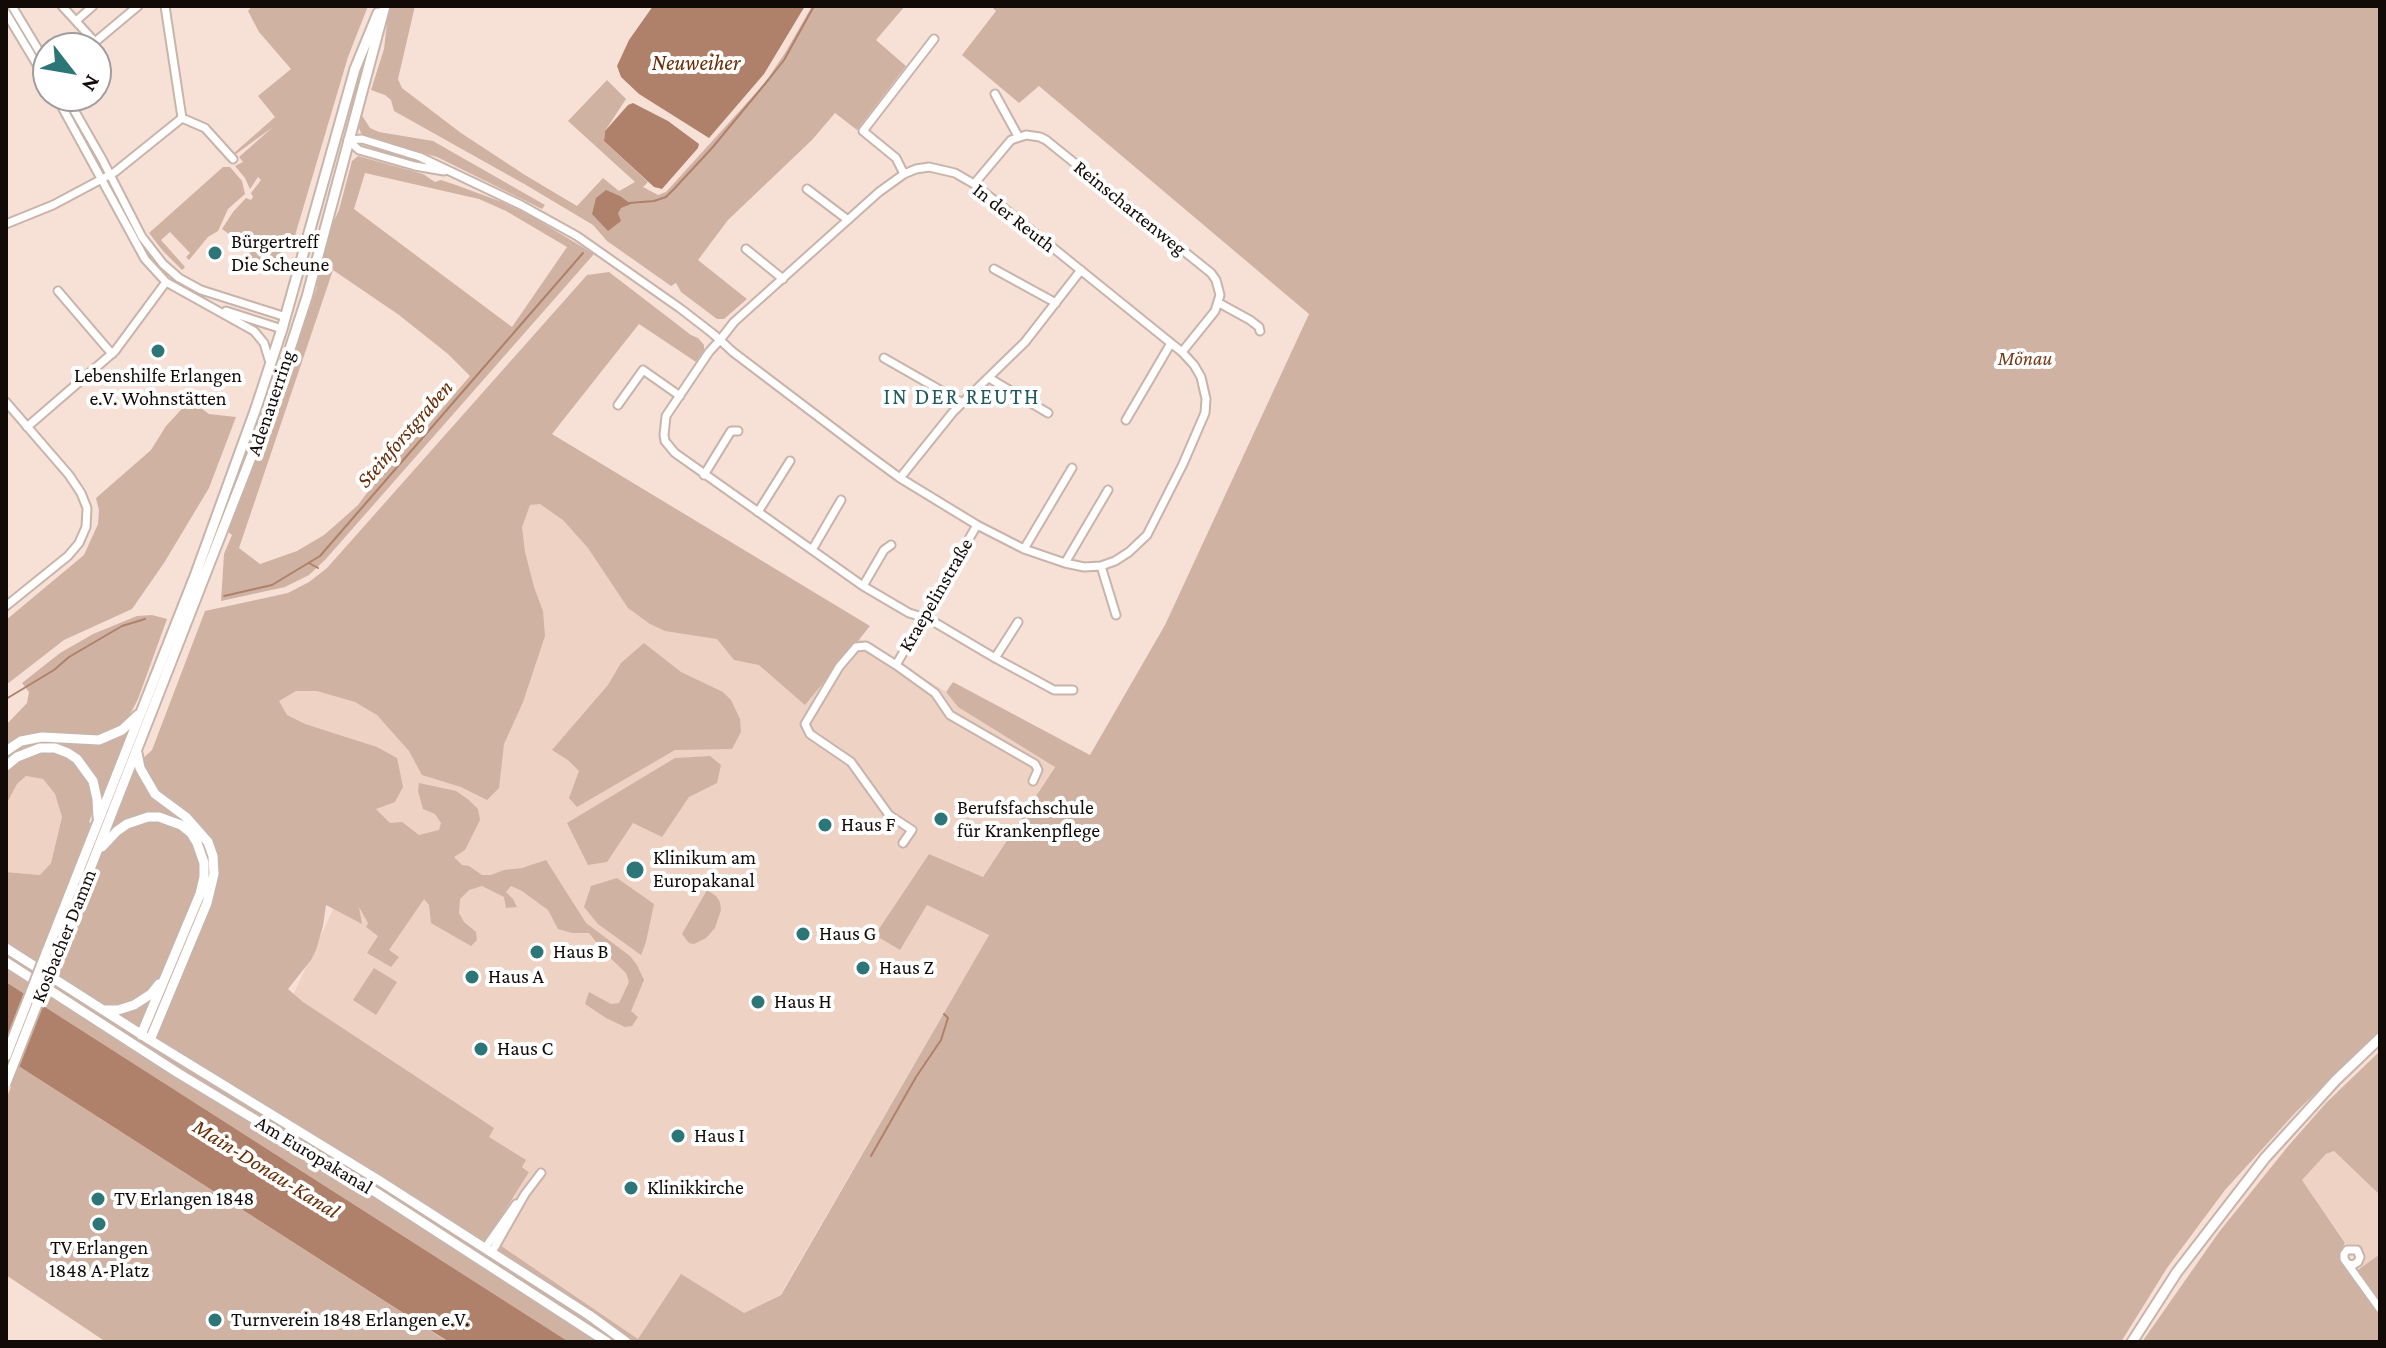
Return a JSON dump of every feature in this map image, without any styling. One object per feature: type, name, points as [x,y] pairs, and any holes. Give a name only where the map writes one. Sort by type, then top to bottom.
[{"type":"main road","name":"Adenauerring","points":[[118,787],[143,709],[256,408],[286,317],[355,69],[383,6]]},
{"type":"main road","name":"Adenauerring","points":[[118,787],[137,751],[250,464],[297,327],[314,273],[383,6]]},
{"type":"main road","points":[[336,137],[348,140]]},
{"type":"main road","points":[[286,317],[297,327]]},
{"type":"main road","points":[[282,329],[297,327]]},
{"type":"main road","points":[[6,751],[21,741],[42,737],[99,740],[122,730],[143,709]]},
{"type":"main road","points":[[6,766],[17,757],[40,748],[55,748],[77,759],[95,788],[98,809],[96,828]]},
{"type":"main road","points":[[137,751],[140,768],[155,794],[186,817],[208,842],[214,874],[207,903],[145,1042]]},
{"type":"main road","name":"Kosbacher Damm","points":[[6,1083],[96,828],[118,787]]},
{"type":"main road","name":"Kosbacher Damm","points":[[6,1056],[97,853],[118,787]]},
{"type":"main road","points":[[97,853],[117,831],[148,817],[170,820],[191,833],[204,863],[200,894],[164,979],[145,1042]]},
{"type":"main road","name":"Am Europakanal","points":[[6,948],[103,1010],[145,1042],[607,1342]]},
{"type":"main road","name":"Am Europakanal","points":[[6,962],[131,1042],[145,1042],[489,1250],[626,1342]]},
{"type":"main road","points":[[103,1010],[134,1005],[151,994],[164,979]]},
{"type":"main road","points":[[2132,1342],[2177,1272],[2265,1158],[2336,1080],[2380,1038]]},
{"type":"main road","points":[[481,1261],[489,1250]]},
{"type":"street","points":[[12,6],[32,39]]},
{"type":"street","points":[[62,6],[95,42],[138,6]]},
{"type":"street","points":[[76,21],[93,6]]},
{"type":"street","points":[[165,6],[182,118]]},
{"type":"street","points":[[6,13],[32,56]]},
{"type":"street","points":[[904,174],[896,158],[863,131],[934,39]]},
{"type":"street","points":[[974,184],[1006,144],[1018,136],[995,94]]},
{"type":"street","points":[[66,112],[142,237],[171,271],[201,290],[286,317]]},
{"type":"street","points":[[74,112],[133,240],[145,259],[166,282],[254,331],[264,343],[270,365]]},
{"type":"street","points":[[182,118],[205,128],[233,159]]},
{"type":"street","points":[[6,224],[53,205],[106,177],[182,118]]},
{"type":"street","name":"Reinschartenweg","points":[[1018,136],[1033,135],[1046,140],[1211,273],[1219,288],[1219,303]]},
{"type":"street","points":[[348,140],[362,139],[420,157],[521,205],[577,236],[681,309],[900,478],[977,525],[1024,549],[1065,563],[1084,567],[1101,566],[1116,615]]},
{"type":"street","name":"In der Reuth","points":[[704,475],[675,453],[665,441],[664,426],[666,416],[720,340],[734,322],[879,192],[916,169],[942,168],[974,184],[1182,352],[1194,365],[1204,387],[1205,413],[1200,428],[1147,535],[1129,552],[1101,566]]},
{"type":"street","points":[[807,189],[848,220]]},
{"type":"street","points":[[746,249],[783,279]]},
{"type":"street","points":[[994,269],[1056,303]]},
{"type":"street","points":[[900,478],[961,402],[1025,342],[1081,270]]},
{"type":"street","points":[[27,427],[112,354],[166,282]]},
{"type":"street","points":[[58,291],[112,354]]},
{"type":"street","points":[[1182,352],[1219,303],[1242,314],[1260,331]]},
{"type":"street","points":[[209,306],[282,329]]},
{"type":"street","points":[[1126,420],[1171,343]]},
{"type":"street","points":[[884,358],[961,402]]},
{"type":"street","points":[[618,405],[643,370],[680,396]]},
{"type":"street","points":[[989,378],[1048,413]]},
{"type":"street","points":[[6,402],[81,493],[87,508],[86,527],[79,543],[68,556],[6,606]]},
{"type":"street","points":[[738,431],[731,431],[704,475],[863,586],[909,613],[923,617],[1054,690],[1073,690]]},
{"type":"street","points":[[758,512],[790,461]]},
{"type":"street","points":[[1024,549],[1072,468]]},
{"type":"street","points":[[1065,563],[1108,490]]},
{"type":"street","points":[[812,550],[841,500]]},
{"type":"street","name":"Kraepelinstraße","points":[[896,665],[977,525]]},
{"type":"street","points":[[863,586],[884,550],[891,545]]},
{"type":"street","points":[[995,658],[1018,622]]},
{"type":"street","name":"Kraepelinstraße","points":[[903,843],[912,830],[889,815],[851,762],[810,734],[805,724],[839,667],[856,647],[866,646],[896,665],[935,693],[950,715],[1035,764],[1038,770],[1033,781]]},
{"type":"street","points":[[489,1250],[505,1218],[541,1173]]},
{"type":"street","points":[[2348,1264],[2380,1309]]},
{"type":"shaded area","name":"Klinikum am Europakanal","points":[[486,397],[866,631],[860,639],[946,692],[958,707],[1055,766],[983,877],[929,854],[876,935],[900,949],[927,905],[989,935],[780,1295],[744,1313],[638,1339],[487,1237],[529,1171],[282,1019],[355,862],[225,771]]},
{"type":"shaded area","points":[[26,776],[43,779],[55,794],[62,817],[51,863],[40,875],[6,872],[6,805],[17,784]]},
{"type":"shaded area","points":[[2334,1151],[2380,1195],[2380,1254],[2360,1269],[2364,1259],[2361,1248],[2355,1244],[2347,1245],[2302,1180],[2326,1154]]},
{"type":"green space","points":[[252,6],[368,6],[348,57],[291,249],[283,250],[265,272],[244,259],[252,251],[222,229],[246,198],[251,200],[251,193],[261,180],[258,177],[250,189],[235,166],[243,162],[239,157],[273,127],[234,153],[275,117],[258,96],[291,69],[259,32],[248,11]]},
{"type":"green space","points":[[389,6],[415,6],[398,79],[402,88],[461,133],[577,206],[603,178],[619,191],[635,182],[568,121],[607,80],[626,99],[605,131],[604,141],[648,182],[643,187],[658,195],[666,192],[764,84],[812,6],[905,6],[876,40],[906,66],[857,130],[835,113],[812,140],[728,220],[698,260],[747,299],[724,319],[717,319],[681,292],[676,283],[671,286],[607,241],[593,225],[394,111],[391,100],[371,90],[384,49]]},
{"type":"green space","name":"Mönau","points":[[991,6],[2380,6],[2380,1030],[2296,1112],[2225,1190],[2167,1268],[2121,1342],[569,1342],[6,982],[6,872],[40,875],[51,863],[62,817],[55,794],[43,779],[26,776],[17,784],[6,805],[6,773],[20,760],[41,753],[59,754],[75,763],[89,780],[93,811],[89,822],[111,830],[136,765],[152,750],[205,611],[288,593],[327,568],[587,275],[609,272],[698,338],[704,350],[696,362],[639,324],[552,434],[870,626],[805,705],[759,665],[734,660],[717,639],[665,631],[628,608],[588,548],[563,520],[540,504],[530,505],[522,527],[525,552],[543,611],[545,636],[523,702],[504,744],[499,788],[487,800],[461,787],[422,775],[409,751],[377,715],[355,702],[317,691],[296,691],[279,701],[287,715],[305,724],[377,747],[397,758],[403,787],[395,802],[376,809],[390,823],[402,822],[419,835],[439,830],[441,823],[435,814],[423,809],[419,783],[456,791],[478,809],[480,820],[465,850],[454,857],[462,865],[482,875],[491,875],[546,860],[586,923],[630,956],[637,965],[644,980],[631,1011],[638,1017],[632,1026],[625,1027],[585,1004],[589,992],[611,1004],[619,1003],[629,982],[626,973],[589,933],[558,929],[548,910],[511,886],[506,892],[517,907],[506,908],[504,897],[482,886],[469,890],[460,899],[459,913],[476,932],[477,940],[471,946],[431,923],[429,905],[424,899],[389,950],[399,957],[391,967],[367,953],[378,936],[366,927],[368,923],[359,907],[362,924],[326,905],[316,950],[288,989],[494,1128],[489,1137],[526,1160],[522,1167],[529,1172],[488,1237],[638,1339],[681,1274],[744,1313],[781,1295],[989,935],[927,905],[900,950],[875,935],[929,854],[983,877],[1055,767],[958,707],[946,692],[953,682],[1090,755],[1165,625],[1309,314],[1039,86],[1019,103],[962,55],[996,11]]},
{"type":"green space","points":[[361,114],[370,128],[433,141],[545,205],[542,209],[437,157],[369,138],[359,128]]},
{"type":"green space","points":[[358,156],[423,174],[435,182],[441,180],[502,202],[594,254],[309,575],[285,587],[221,601],[224,554],[232,535],[228,532],[273,414],[306,311],[309,311],[330,229],[339,210],[352,161]],"holes":[[[365,173],[479,199],[567,247],[512,327],[354,209]],[[333,270],[399,315],[470,376],[423,431],[383,462],[376,481],[348,514],[324,535],[297,551],[260,564],[239,548]]]},
{"type":"green space","points":[[223,167],[230,167],[242,181],[245,194],[228,209],[218,231],[208,237],[189,260],[186,257],[190,253],[170,232],[161,240],[185,267],[182,270],[149,233]]},
{"type":"green space","points":[[190,400],[209,414],[236,417],[209,488],[164,563],[132,609],[64,640],[6,685],[6,620],[84,555],[98,524],[96,498],[151,450],[166,426]]},
{"type":"green space","points":[[152,615],[167,619],[138,699],[127,720],[120,726],[92,736],[33,734],[6,746],[6,725],[27,703],[29,692],[22,683],[60,653],[93,634],[137,616]]},
{"type":"green space","points":[[644,643],[681,672],[723,692],[731,700],[740,719],[741,732],[732,749],[675,750],[577,807],[569,798],[579,771],[552,750],[608,685],[621,663]]},
{"type":"green space","points":[[129,729],[101,804],[98,782],[82,759],[37,741],[105,743]]},
{"type":"green space","points":[[710,756],[721,765],[717,783],[689,797],[662,837],[633,823],[607,862],[588,865],[567,823],[675,758]]},
{"type":"green space","points":[[617,878],[654,904],[641,955],[598,924],[584,907],[591,886]]},
{"type":"green space","points":[[707,890],[720,902],[721,910],[715,928],[706,938],[689,943],[682,934]]},
{"type":"green space","points":[[374,968],[397,982],[376,1015],[353,1000]]},
{"type":"green space","points":[[2380,1051],[2380,1195],[2334,1151],[2326,1154],[2302,1180],[2345,1243],[2339,1255],[2351,1275],[2380,1254],[2380,1342],[2142,1342],[2219,1232],[2289,1145],[2326,1103]]},
{"type":"green space","name":"TV Erlangen 1848","points":[[6,1058],[448,1342],[106,1342],[6,1275],[6,1099],[11,1087],[6,1082]]},
{"type":"water","name":"Neuweiher","points":[[653,6],[805,6],[764,74],[709,138],[639,94],[621,77],[617,66],[629,40]]},
{"type":"water","points":[[633,103],[668,121],[699,144],[662,189],[654,187],[604,141],[605,131]]},
{"type":"water","points":[[606,190],[631,204],[621,208],[618,213],[621,221],[608,231],[592,214],[596,198]]},
{"type":"water","name":"Main-Donau-Kanal","points":[[6,982],[569,1342],[449,1342],[411,1318],[6,1058]]},
{"type":"waterway","name":"Steinforstgraben","points":[[629,203],[654,201],[666,197],[674,189],[784,60],[814,6]]},
{"type":"waterway","name":"Steinforstgraben","points":[[224,596],[272,585],[320,556],[583,253]]},
{"type":"waterway","points":[[309,563],[318,568]]},
{"type":"waterway","name":"Steinforstgraben","points":[[6,699],[122,626],[145,619]]},
{"type":"waterway","points":[[871,1156],[941,1040],[948,1018],[944,1014]]},
{"type":"place","name":"Bürgertreff Die Scheune","points":[[215,253]]},
{"type":"place","name":"Lebenshilfe Erlangen e.V. Wohnstätten","points":[[158,351]]},
{"type":"place","name":"Berufsfachschule für Krankenpflege","points":[[941,819]]},
{"type":"place","name":"Haus F","points":[[825,825]]},
{"type":"place","name":"Klinikum am Europakanal","points":[[635,870]]},
{"type":"place","name":"Haus G","points":[[803,934]]},
{"type":"place","name":"Haus B","points":[[537,952]]},
{"type":"place","name":"Haus Z","points":[[863,968]]},
{"type":"place","name":"Haus A","points":[[472,977]]},
{"type":"place","name":"Haus H","points":[[758,1002]]},
{"type":"place","name":"Haus C","points":[[481,1049]]},
{"type":"place","name":"Haus I","points":[[678,1136]]},
{"type":"place","name":"Klinikkirche","points":[[631,1188]]},
{"type":"place","name":"TV Erlangen 1848","points":[[98,1199]]},
{"type":"place","name":"TV Erlangen 1848 A-Platz","points":[[99,1224]]},
{"type":"place","name":"Turnverein 1848 Erlangen e.V.","points":[[215,1320]]},
{"type":"district","name":"IN DER REUTH","points":[[962,397]]}]
